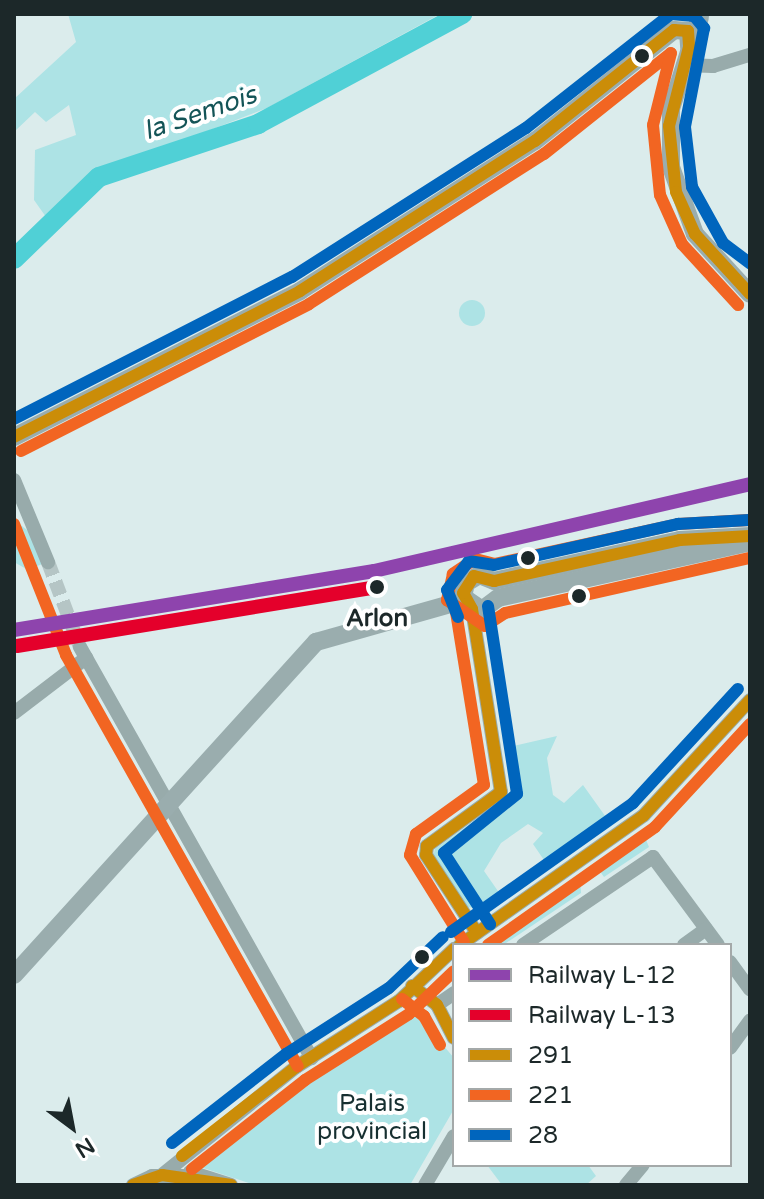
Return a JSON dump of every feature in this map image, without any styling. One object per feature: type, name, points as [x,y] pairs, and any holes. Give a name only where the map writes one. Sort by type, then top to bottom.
[{"type":"main road","points":[[583,104],[679,14]]},
{"type":"main road","points":[[14,437],[245,324],[583,104],[670,26],[704,15]]},
{"type":"main road","points":[[686,56],[704,15]]},
{"type":"main road","points":[[605,85],[674,30],[688,31],[686,56],[669,126],[671,167],[695,234],[750,294]]},
{"type":"main road","points":[[718,262],[750,283]]},
{"type":"main road","points":[[468,604],[469,579],[499,580],[680,540],[750,536]]},
{"type":"main road","points":[[14,975],[325,634],[750,542]]},
{"type":"street","points":[[686,56],[713,66],[750,55]]},
{"type":"street","points":[[14,480],[48,562]]},
{"type":"street","points":[[468,604],[501,792],[427,846],[426,855],[477,933]]},
{"type":"street","points":[[14,713],[83,652],[312,1058]]},
{"type":"street","points":[[463,943],[644,815],[750,700]]},
{"type":"street","points":[[526,943],[646,859],[659,861],[716,943]]},
{"type":"street","points":[[687,943],[706,929]]},
{"type":"street","points":[[162,1175],[182,1156],[412,986],[452,951]]},
{"type":"street","points":[[732,965],[750,990]]},
{"type":"street","points":[[412,986],[437,1005],[452,1034]]},
{"type":"street","points":[[437,1005],[452,994]]},
{"type":"street","points":[[732,1045],[750,1020]]},
{"type":"street","points":[[425,1185],[452,1139]]},
{"type":"street","points":[[182,1156],[187,1171],[231,1185]]},
{"type":"street","points":[[626,1185],[641,1167]]},
{"type":"street","points":[[133,1185],[162,1175],[198,1176]]},
{"type":"green space","points":[[68,14],[440,14],[267,108],[104,171],[46,217],[34,200],[35,150],[76,135],[69,105],[46,122],[35,112],[14,132],[14,99],[76,42]]},
{"type":"green space","points":[[472,300],[481,304],[485,313],[481,322],[472,326],[463,322],[459,313],[463,304]]},
{"type":"green space","points":[[14,520],[31,533],[42,564],[28,570],[14,562]]},
{"type":"green space","points":[[557,736],[547,758],[553,795],[564,803],[583,785],[608,820],[546,863],[533,844],[543,833],[528,824],[501,843],[484,871],[500,894],[512,895],[490,910],[467,907],[433,857],[435,849],[513,793],[509,747]]},
{"type":"green space","points":[[644,835],[649,847],[604,877],[599,870],[591,875]]},
{"type":"green space","points":[[580,877],[581,893],[506,943],[487,943]]},
{"type":"green space","name":"Palais provincial","points":[[415,1012],[452,1056],[452,1112],[410,1185],[255,1185],[194,1165],[310,1074],[323,1073]]},
{"type":"green space","points":[[488,1167],[589,1167],[596,1176],[586,1185],[502,1185]]},
{"type":"waterway","name":"la Semois","points":[[14,259],[99,177],[258,124],[462,14]]},
{"type":"tunnel","points":[[48,562],[80,647]]},
{"type":"rail line","name":"L-12","points":[[14,630],[374,571],[750,484]]},
{"type":"rail line","name":"L-13","points":[[17,646],[377,587]]},
{"type":"transit line","name":"28","points":[[14,419],[292,277],[526,128],[671,14],[694,16],[704,28],[685,127],[692,187],[723,243],[750,263]]},
{"type":"transit line","name":"291","points":[[14,437],[300,291],[535,141],[674,30],[688,31],[689,47],[669,126],[676,192],[695,234],[750,294]]},
{"type":"transit line","name":"221","points":[[21,451],[309,304],[544,154],[671,53],[653,125],[660,195],[682,244],[738,305]]},
{"type":"transit line","name":"221","points":[[749,520],[678,524],[495,564],[475,559],[453,574],[447,600],[485,626],[505,613],[750,558]]},
{"type":"transit line","name":"28","points":[[458,617],[447,590],[469,561],[494,565],[678,524],[749,520]]},
{"type":"transit line","name":"221","points":[[14,524],[66,655],[298,1066]]},
{"type":"transit line","name":"291","points":[[472,609],[463,593],[474,576],[494,581],[680,540],[750,536]]},
{"type":"transit line","name":"28","points":[[488,606],[517,794],[444,853],[490,924]]},
{"type":"transit line","name":"291","points":[[472,609],[501,792],[427,846],[426,855],[477,933]]},
{"type":"transit line","name":"221","points":[[456,612],[484,785],[416,834],[410,855],[464,942]]},
{"type":"transit line","name":"28","points":[[451,932],[633,803],[738,689]]},
{"type":"transit line","name":"291","points":[[463,943],[644,815],[750,700]]},
{"type":"transit line","name":"221","points":[[491,943],[655,827],[750,724]]},
{"type":"transit line","name":"28","points":[[172,1143],[286,1054],[389,988],[443,937]]},
{"type":"transit line","name":"291","points":[[182,1156],[296,1067],[399,1001],[452,951]]},
{"type":"transit line","name":"221","points":[[192,1169],[305,1080],[409,1014],[452,973]]},
{"type":"transit line","name":"291","points":[[412,986],[437,1005],[452,1034]]},
{"type":"transit line","name":"221","points":[[402,999],[424,1016],[440,1045]]},
{"type":"transit line","name":"291","points":[[133,1185],[162,1175],[231,1185]]},
{"type":"place","name":"Arlon","points":[[377,587]]}]
